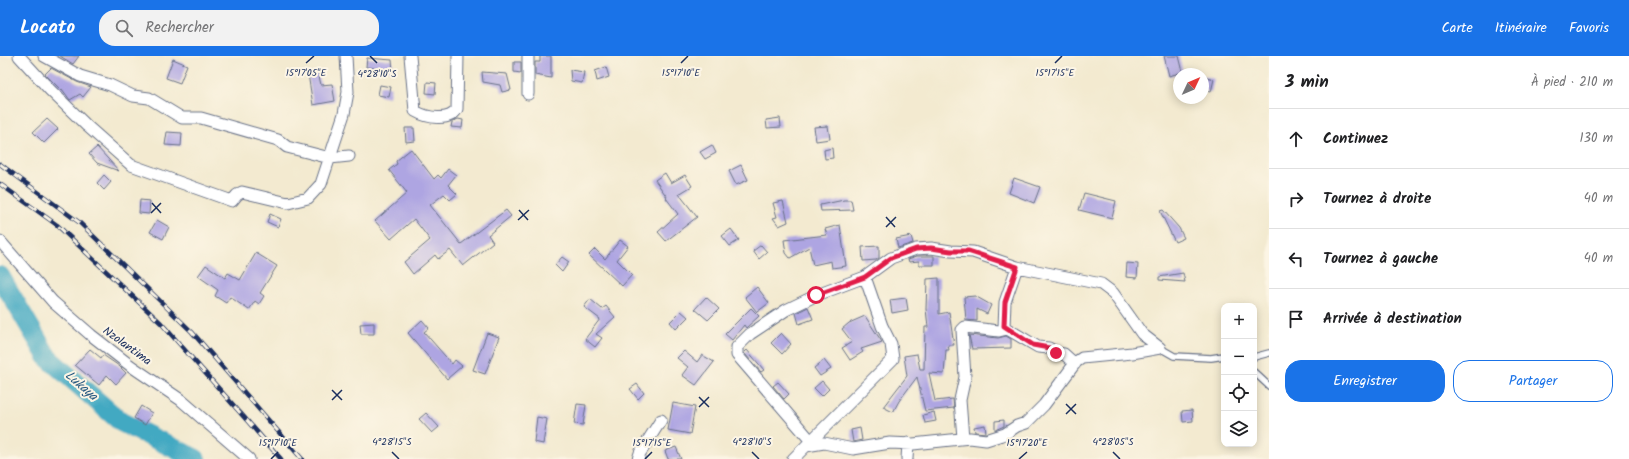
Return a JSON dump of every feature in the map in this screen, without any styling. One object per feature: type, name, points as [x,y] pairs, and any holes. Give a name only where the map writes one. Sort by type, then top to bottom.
[{"type":"street","points":[[20,56],[50,90],[128,163],[228,200],[232,201],[242,192],[288,203],[308,198],[323,182],[338,138],[348,92],[346,56]]},
{"type":"street","points":[[44,56],[80,76],[110,85],[133,96],[151,98],[182,118],[201,118],[278,140],[287,147],[330,158],[349,156]]},
{"type":"street","points":[[410,56],[415,111],[425,115],[449,117],[454,114],[457,108],[458,56]]},
{"type":"street","points":[[528,56],[528,94]]},
{"type":"street","name":"Nzolantima","points":[[0,242],[53,302],[91,336],[131,366],[181,400],[249,459]]},
{"type":"street","points":[[808,444],[737,355],[737,347],[750,334],[786,310],[816,295],[865,277],[891,258],[916,249],[931,248],[973,252],[1017,267],[1101,284],[1113,293],[1142,334],[1160,348]]},
{"type":"street","points":[[1017,267],[1005,302],[1004,326],[1038,347],[1049,348],[1056,353],[1064,354],[1075,364]]},
{"type":"street","points":[[793,459],[894,356],[891,344],[882,326],[865,277]]},
{"type":"street","points":[[963,438],[960,400],[965,376],[962,330],[965,327],[999,331],[1007,328]]},
{"type":"street","points":[[808,444],[824,443],[853,448],[890,443],[908,444],[949,441],[963,438],[986,440],[1005,434],[1026,422],[1044,405],[1075,364],[1082,358],[1089,356],[1132,353],[1160,348]]},
{"type":"street","points":[[638,459],[640,453],[661,420]]},
{"type":"street","points":[[907,459],[908,444]]},
{"type":"lane","points":[[1160,348],[1174,356],[1211,358],[1221,356]]},
{"type":"lane","points":[[1257,356],[1269,353]]},
{"type":"lane","points":[[1256,375],[1260,380],[1269,386]]},
{"type":"building","points":[[60,56],[79,56],[73,64]]},
{"type":"building","points":[[540,56],[551,56],[551,78],[535,75],[535,62],[540,62]]},
{"type":"building","points":[[1164,56],[1179,56],[1182,68],[1173,68],[1173,75],[1169,76]]},
{"type":"building","points":[[367,58],[392,60],[393,71],[366,67]]},
{"type":"building","points":[[173,59],[187,65],[180,83],[166,78]]},
{"type":"building","points":[[514,62],[521,62],[521,73],[514,72]]},
{"type":"building","points":[[606,67],[609,77],[597,81],[595,71]]},
{"type":"building","points":[[51,68],[77,82],[91,87],[83,97],[80,94],[70,100],[62,89],[61,90],[45,74]]},
{"type":"building","points":[[570,70],[584,72],[582,83],[571,81]]},
{"type":"building","points":[[318,72],[321,85],[332,84],[335,101],[313,105],[308,74]]},
{"type":"building","points":[[482,72],[507,74],[511,90],[502,92],[500,85],[483,82]]},
{"type":"building","points":[[1209,78],[1214,79],[1211,92],[1209,92]]},
{"type":"building","points":[[427,82],[436,83],[435,94],[426,93]]},
{"type":"building","points":[[380,85],[391,87],[389,97],[378,95]]},
{"type":"building","points":[[780,118],[781,127],[767,128],[766,120]]},
{"type":"building","points":[[47,119],[58,129],[44,143],[33,132]]},
{"type":"building","points":[[458,119],[463,120],[462,128],[451,127],[452,122]]},
{"type":"building","points":[[828,126],[830,139],[816,141],[814,127]]},
{"type":"building","points":[[405,128],[414,128],[415,141],[406,142]]},
{"type":"building","points":[[167,132],[182,133],[181,146],[165,145]]},
{"type":"building","points":[[712,145],[716,153],[705,159],[700,152]]},
{"type":"building","points":[[97,147],[119,171],[97,163],[89,154]]},
{"type":"building","points":[[832,148],[833,158],[825,159],[824,150]]},
{"type":"building","points":[[411,149],[434,179],[438,175],[441,178],[448,169],[456,175],[448,185],[457,194],[450,200],[444,194],[430,205],[461,244],[506,210],[511,216],[488,235],[493,242],[463,266],[450,250],[438,259],[435,255],[413,274],[404,262],[430,240],[414,219],[391,239],[375,221],[407,193],[389,170],[397,164],[396,161]]},
{"type":"building","points":[[741,165],[748,180],[736,185],[729,171]]},
{"type":"building","points":[[665,173],[671,183],[685,175],[692,186],[679,194],[697,217],[666,241],[658,232],[678,214],[655,180]]},
{"type":"building","points":[[104,175],[111,182],[104,190],[97,183]]},
{"type":"building","points":[[1014,178],[1040,187],[1034,203],[1009,193]]},
{"type":"building","points":[[1084,193],[1116,201],[1112,218],[1079,210]]},
{"type":"building","points":[[140,200],[150,201],[149,214],[139,213]]},
{"type":"building","points":[[851,200],[853,210],[821,211],[820,205]]},
{"type":"building","points":[[783,201],[788,222],[779,226],[773,218],[777,217],[773,203]]},
{"type":"building","points":[[1163,210],[1179,228],[1184,238],[1175,242],[1160,211]]},
{"type":"building","points":[[270,214],[281,219],[278,227],[267,222]]},
{"type":"building","points":[[157,220],[169,227],[163,239],[150,232]]},
{"type":"building","points":[[840,225],[846,266],[832,268],[831,261],[813,265],[809,247],[790,258],[786,253],[784,240],[827,235],[825,229]]},
{"type":"building","points":[[731,229],[739,240],[730,246],[722,236]]},
{"type":"building","points":[[911,236],[913,243],[898,248],[896,239]]},
{"type":"building","points":[[620,240],[628,246],[617,260],[632,275],[622,286],[589,255],[595,249],[605,259]]},
{"type":"building","points":[[761,245],[767,252],[759,259],[753,251]]},
{"type":"building","points":[[879,246],[879,258],[876,260],[863,261],[862,247]]},
{"type":"building","points":[[256,253],[277,266],[260,293],[264,296],[259,304],[255,301],[249,310],[230,297],[226,303],[215,296],[218,290],[198,276],[206,265],[225,278],[228,273],[240,280]]},
{"type":"building","points":[[917,256],[934,256],[934,265],[919,265],[919,261],[909,262],[908,259]]},
{"type":"building","points":[[562,257],[569,262],[562,272],[555,265]]},
{"type":"building","points":[[1127,263],[1138,264],[1137,278],[1126,277]]},
{"type":"building","points":[[1183,273],[1185,282],[1159,280],[1159,277]]},
{"type":"building","points":[[939,278],[939,314],[949,312],[954,345],[948,345],[949,350],[946,350],[944,374],[929,373],[935,401],[953,399],[954,408],[925,411],[917,377],[899,401],[893,412],[883,407],[907,376],[904,356],[917,354],[920,369],[924,369],[925,327],[928,327],[926,309],[927,279]]},
{"type":"building","points":[[757,287],[769,303],[757,312],[745,297]]},
{"type":"building","points":[[975,296],[991,305],[987,314],[977,309],[977,321],[966,320],[964,297]]},
{"type":"building","points":[[706,297],[719,309],[708,320],[695,309]]},
{"type":"building","points":[[906,298],[908,310],[892,313],[890,300]]},
{"type":"building","points":[[590,299],[602,309],[606,306],[615,317],[596,334],[602,338],[595,347],[585,339],[600,319],[584,307]]},
{"type":"building","points":[[808,307],[813,319],[799,324],[796,313]]},
{"type":"building","points":[[751,308],[759,316],[746,328],[744,325],[732,340],[725,334]]},
{"type":"building","points":[[681,311],[688,317],[676,329],[670,322]]},
{"type":"building","points":[[865,316],[882,342],[861,349],[863,352],[850,360],[842,348],[852,342],[842,329],[849,323]]},
{"type":"building","points":[[422,320],[429,328],[424,332],[452,364],[455,360],[462,366],[447,379],[408,333]]},
{"type":"building","points":[[374,323],[374,334],[361,334],[360,324]]},
{"type":"building","points":[[487,333],[499,337],[485,374],[473,370]]},
{"type":"building","points":[[781,333],[791,344],[782,354],[771,343]]},
{"type":"building","points":[[969,335],[998,338],[1006,336],[1011,339],[1011,348],[972,349]]},
{"type":"building","points":[[90,349],[101,358],[103,355],[126,373],[116,384],[107,375],[99,385],[75,365]]},
{"type":"building","points":[[747,350],[764,370],[761,372],[744,353]]},
{"type":"building","points":[[684,351],[697,362],[702,355],[714,362],[696,385],[682,375],[688,367],[677,358]]},
{"type":"building","points":[[824,360],[831,369],[820,376],[814,368]]},
{"type":"building","points":[[822,381],[829,389],[822,396],[814,388]]},
{"type":"building","points":[[778,382],[789,394],[784,399],[773,386]]},
{"type":"building","points":[[637,384],[644,393],[638,399],[630,389]]},
{"type":"building","points":[[673,403],[695,407],[690,434],[668,430]]},
{"type":"building","points":[[577,404],[586,405],[583,425],[574,424]]},
{"type":"building","points":[[141,406],[152,413],[145,425],[134,418]]},
{"type":"building","points":[[1192,410],[1193,421],[1183,422],[1182,411]]},
{"type":"building","points":[[934,412],[936,421],[925,423],[923,415]]},
{"type":"building","points":[[426,413],[439,427],[432,433],[419,419]]},
{"type":"building","points":[[537,417],[547,419],[543,444],[534,442]]},
{"type":"building","points":[[1004,420],[1004,426],[995,430],[995,421]]},
{"type":"building","points":[[985,425],[986,433],[975,432],[974,427]]},
{"type":"building","points":[[860,428],[862,440],[853,442],[851,430]]},
{"type":"building","points":[[676,447],[681,459],[668,459],[665,451]]},
{"type":"waterway","name":"Lukaya","points":[[0,276],[48,358],[121,422],[196,459]]},
{"type":"railway","points":[[0,164],[80,223],[192,332],[302,459]]},
{"type":"railway","points":[[0,184],[57,225],[161,323],[281,459]]},
{"type":"route","points":[[816,295],[865,277],[891,258],[916,249],[931,248],[973,252],[1017,267],[1005,302],[1004,326],[1017,333],[1033,345],[1049,348],[1056,353]]}]
